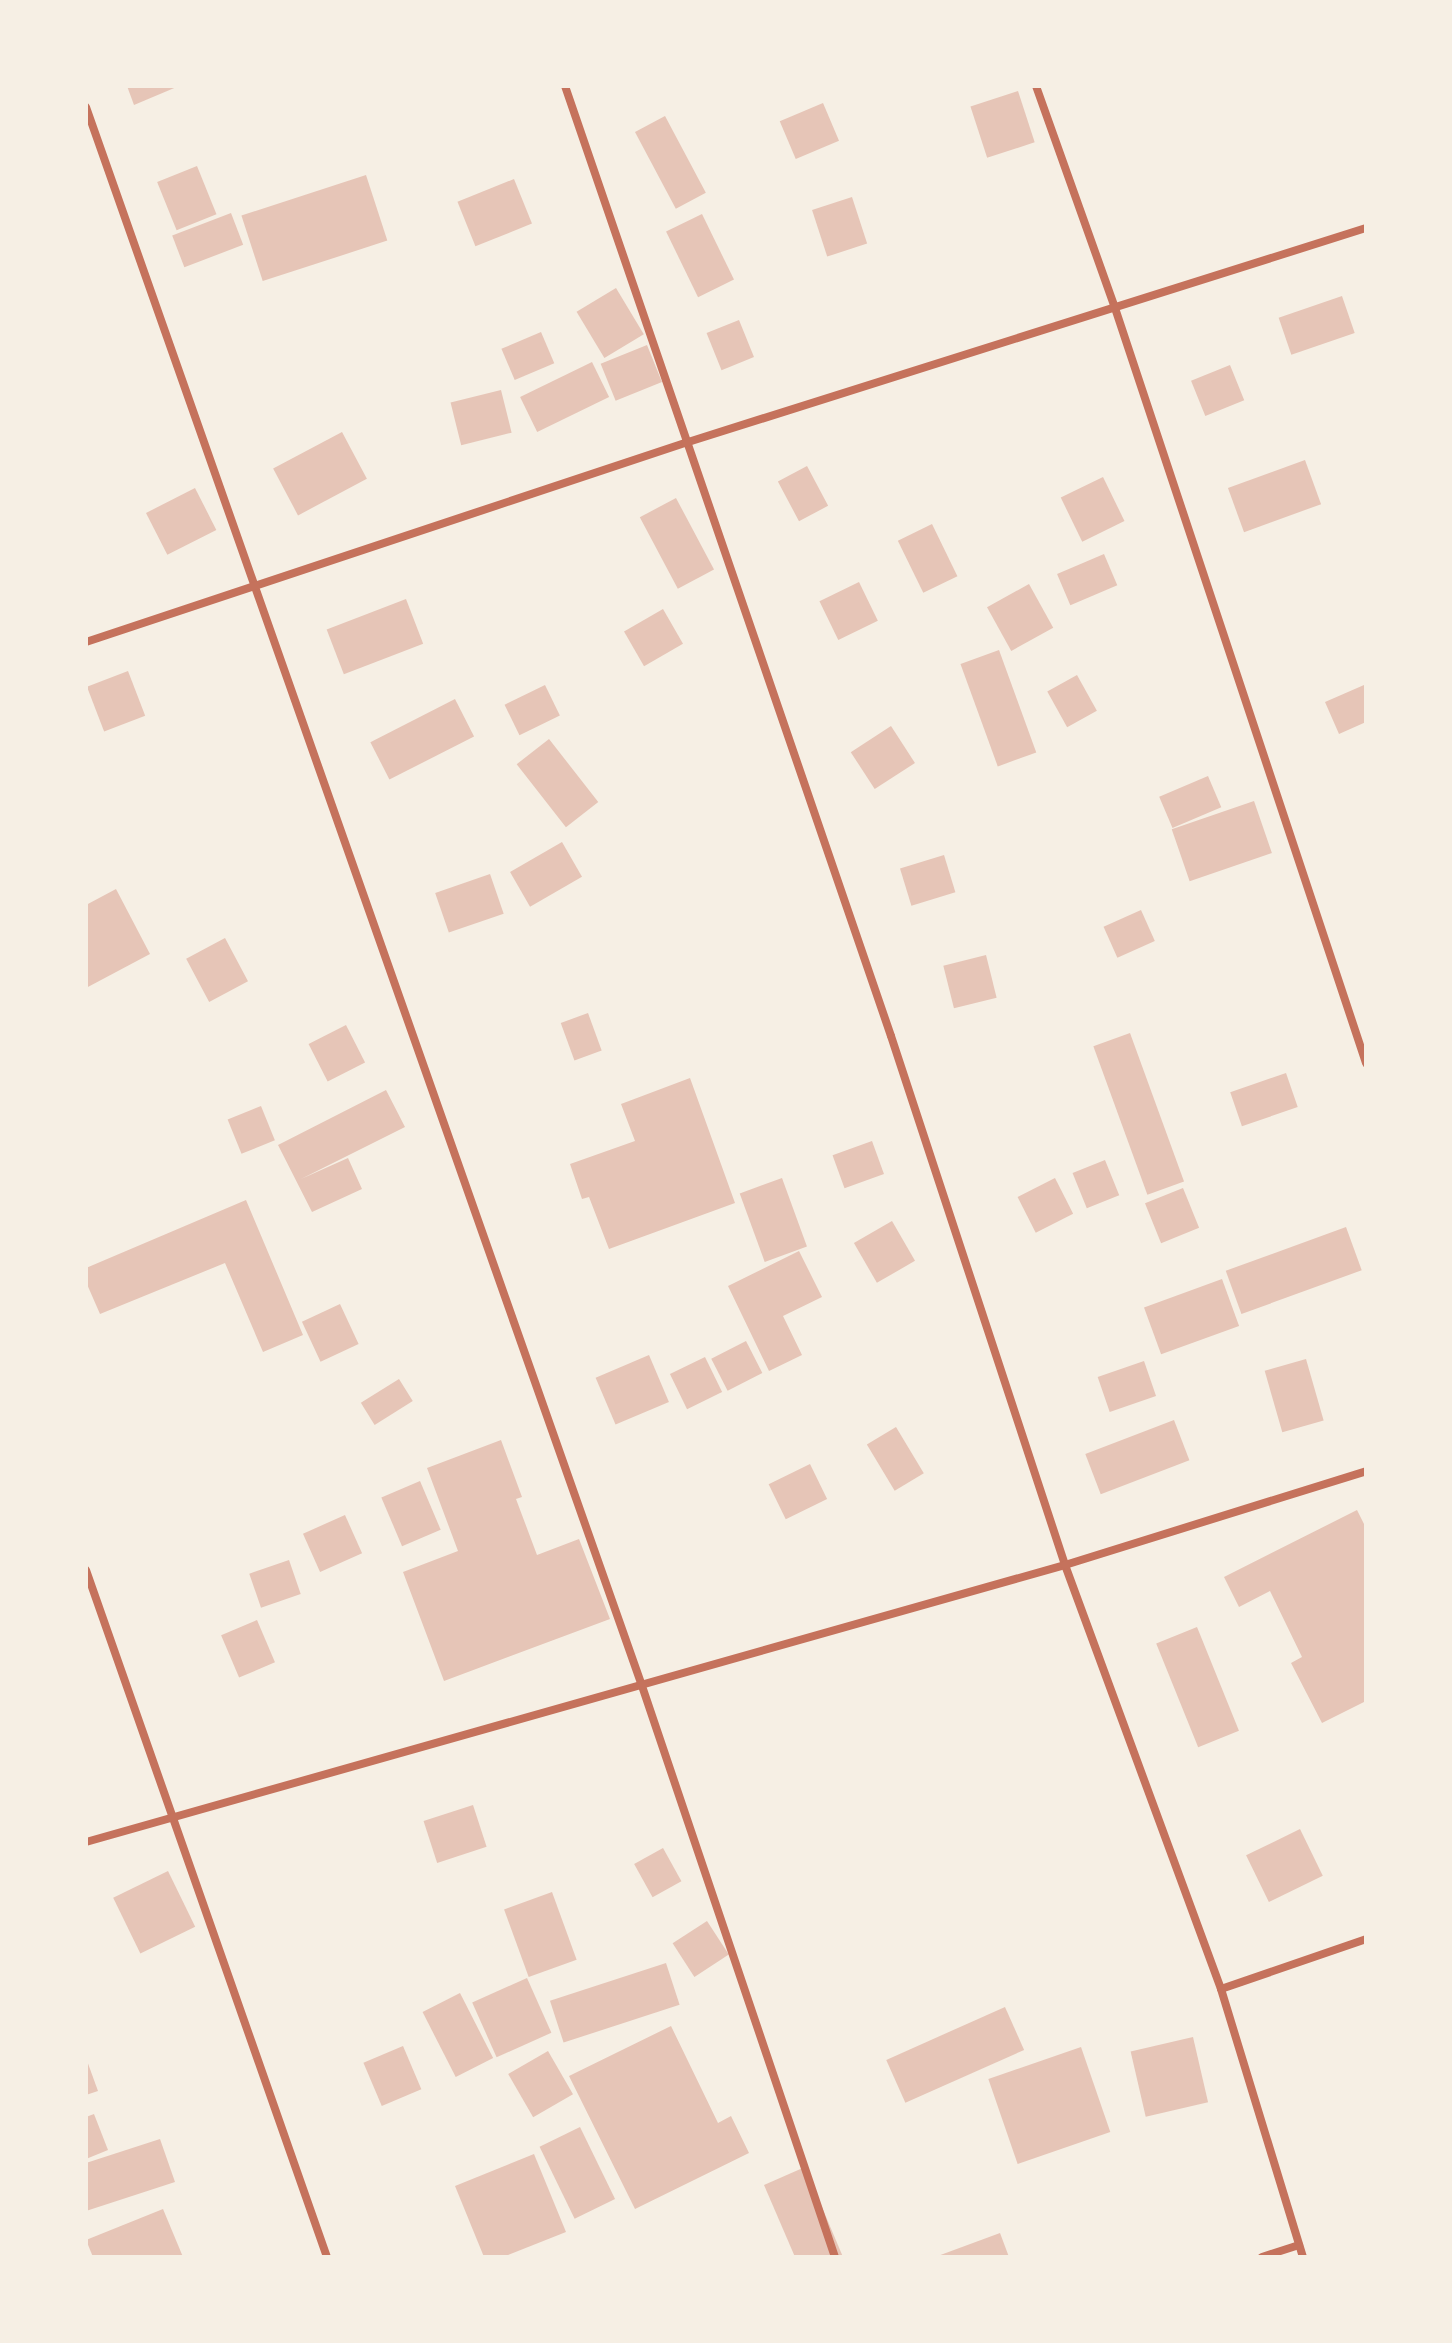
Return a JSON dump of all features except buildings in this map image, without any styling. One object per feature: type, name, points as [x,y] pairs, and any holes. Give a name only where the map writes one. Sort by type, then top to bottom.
[{"type":"street","points":[[565,86],[891,1036],[1065,1565],[1221,1989],[1303,2257]]},
{"type":"street","points":[[1036,86],[1114,305],[1366,1063]]},
{"type":"street","points":[[86,107],[641,1683],[835,2257]]},
{"type":"street","points":[[86,642],[685,443],[1114,305],[1366,228]]},
{"type":"street","points":[[86,1842],[1065,1565],[1366,1471]]},
{"type":"street","points":[[86,1570],[327,2257]]},
{"type":"street","points":[[1221,1989],[1366,1939]]},
{"type":"street","points":[[1262,2257],[1299,2245]]}]
